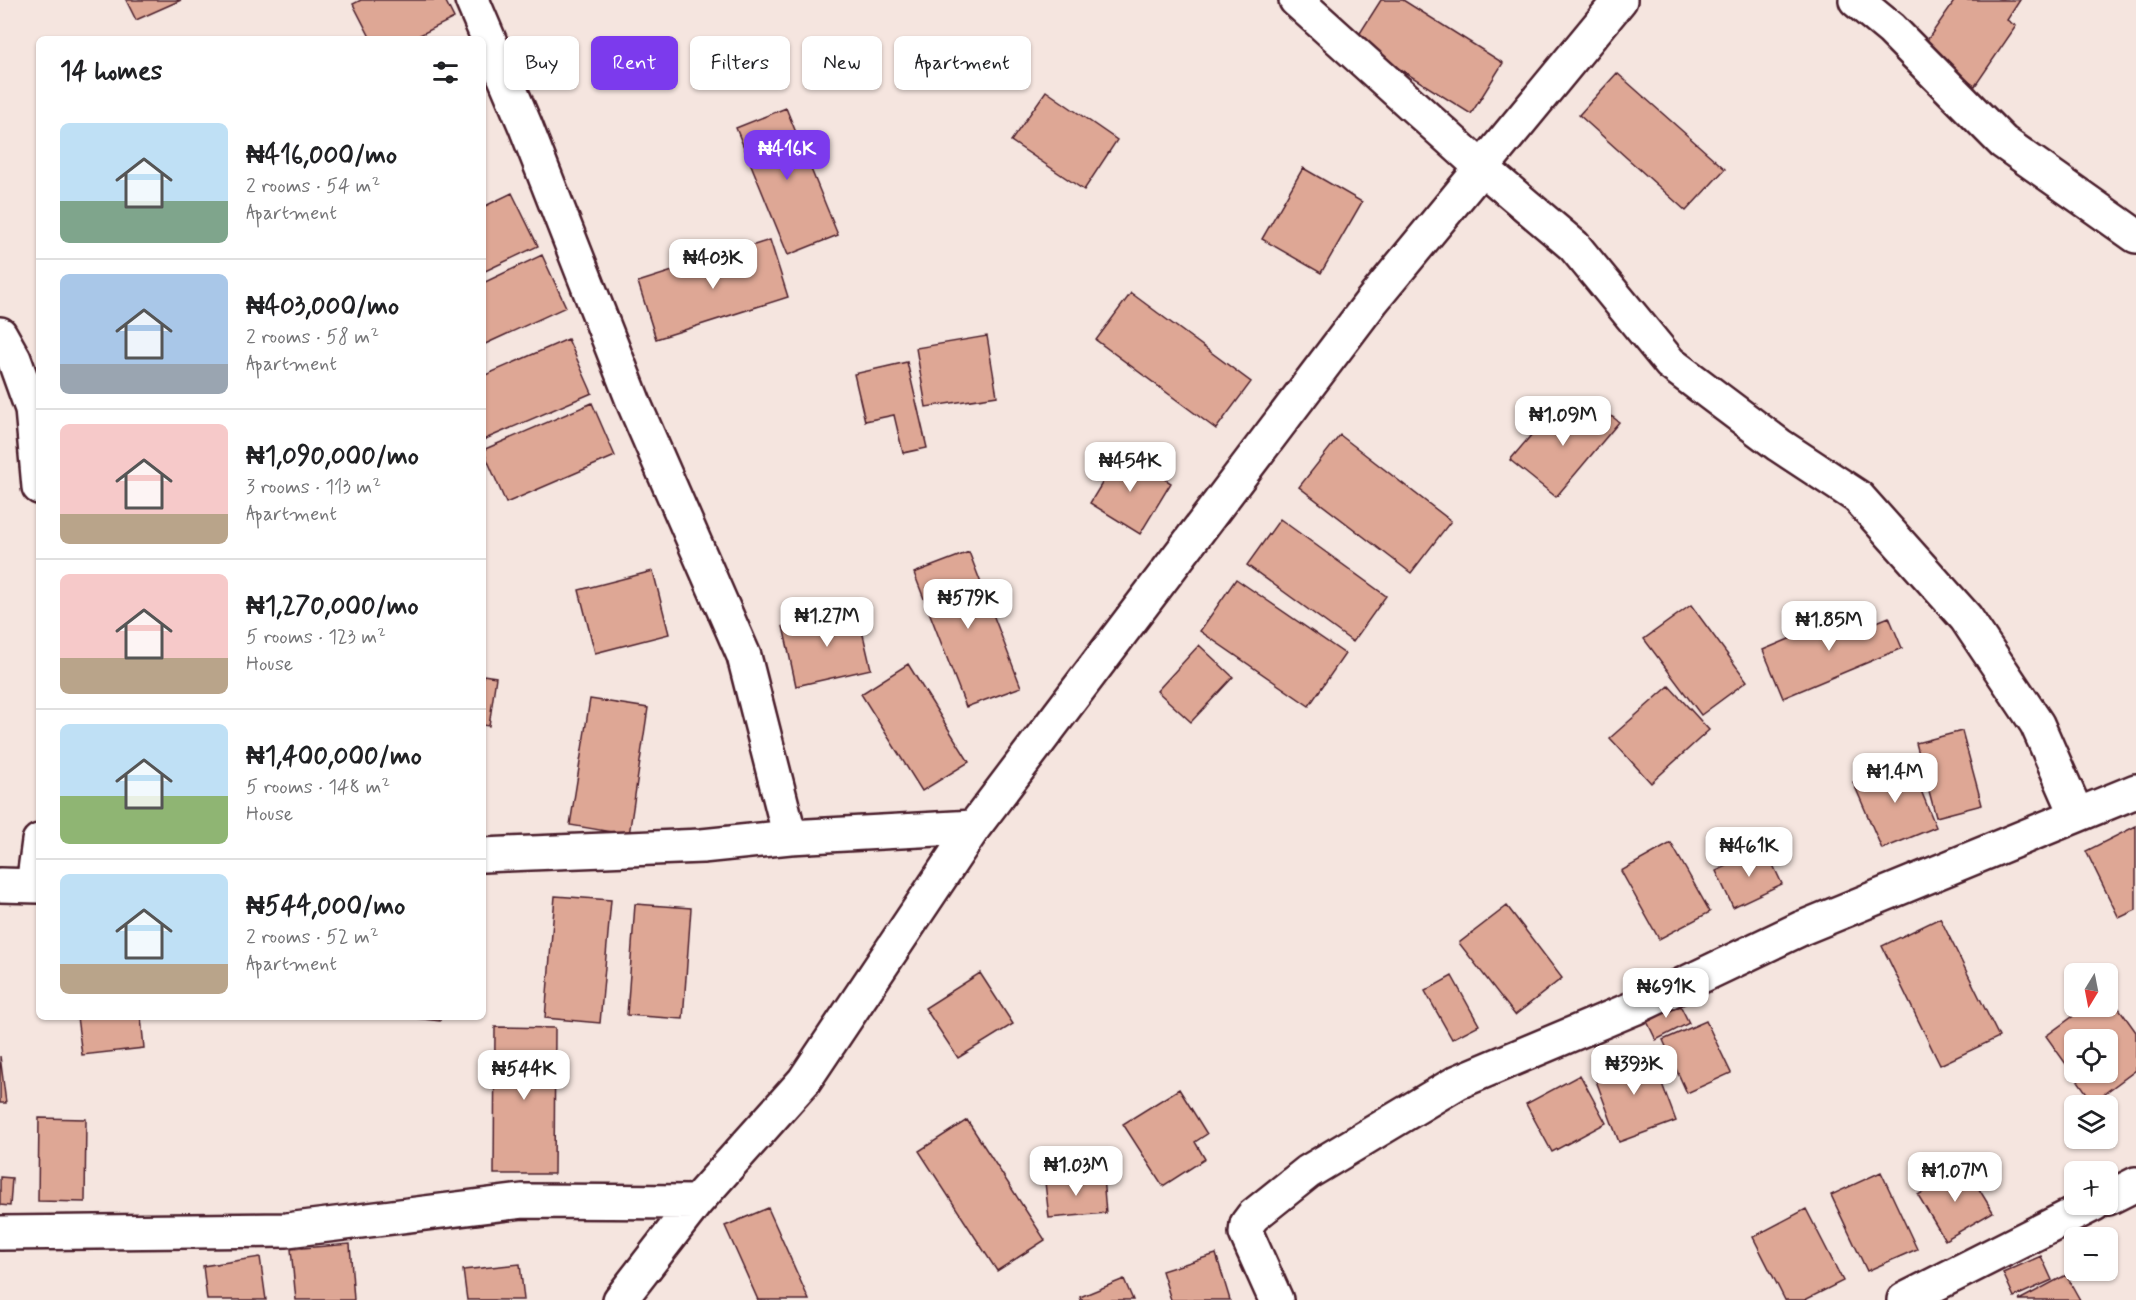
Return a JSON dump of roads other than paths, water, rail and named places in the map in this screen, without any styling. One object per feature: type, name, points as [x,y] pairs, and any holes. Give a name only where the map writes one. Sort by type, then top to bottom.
[{"type":"street","points":[[472,0],[529,136],[635,406],[744,656],[790,837]]},
{"type":"street","points":[[1296,0],[1482,168],[1574,246],[1670,363],[1779,445],[1858,497],[1966,618],[2037,724],[2077,815]]},
{"type":"street","points":[[620,1300],[696,1202],[804,1081],[974,827],[1372,301],[1620,0]]},
{"type":"street","points":[[1856,0],[1891,28],[2003,142],[2136,236]]},
{"type":"street","points":[[0,334],[14,359],[32,409],[36,453]]},
{"type":"street","points":[[1275,1300],[1246,1233],[1247,1224],[1253,1216],[1308,1172],[1458,1082],[1634,1008],[1802,928],[2136,791]]},
{"type":"street","points":[[486,855],[702,846],[790,837],[974,827]]},
{"type":"street","points":[[0,885],[36,886]]},
{"type":"street","points":[[2118,1193],[2136,1184]]},
{"type":"street","points":[[0,1233],[287,1230],[523,1201],[696,1202]]},
{"type":"street","points":[[1904,1300],[2072,1215]]}]
